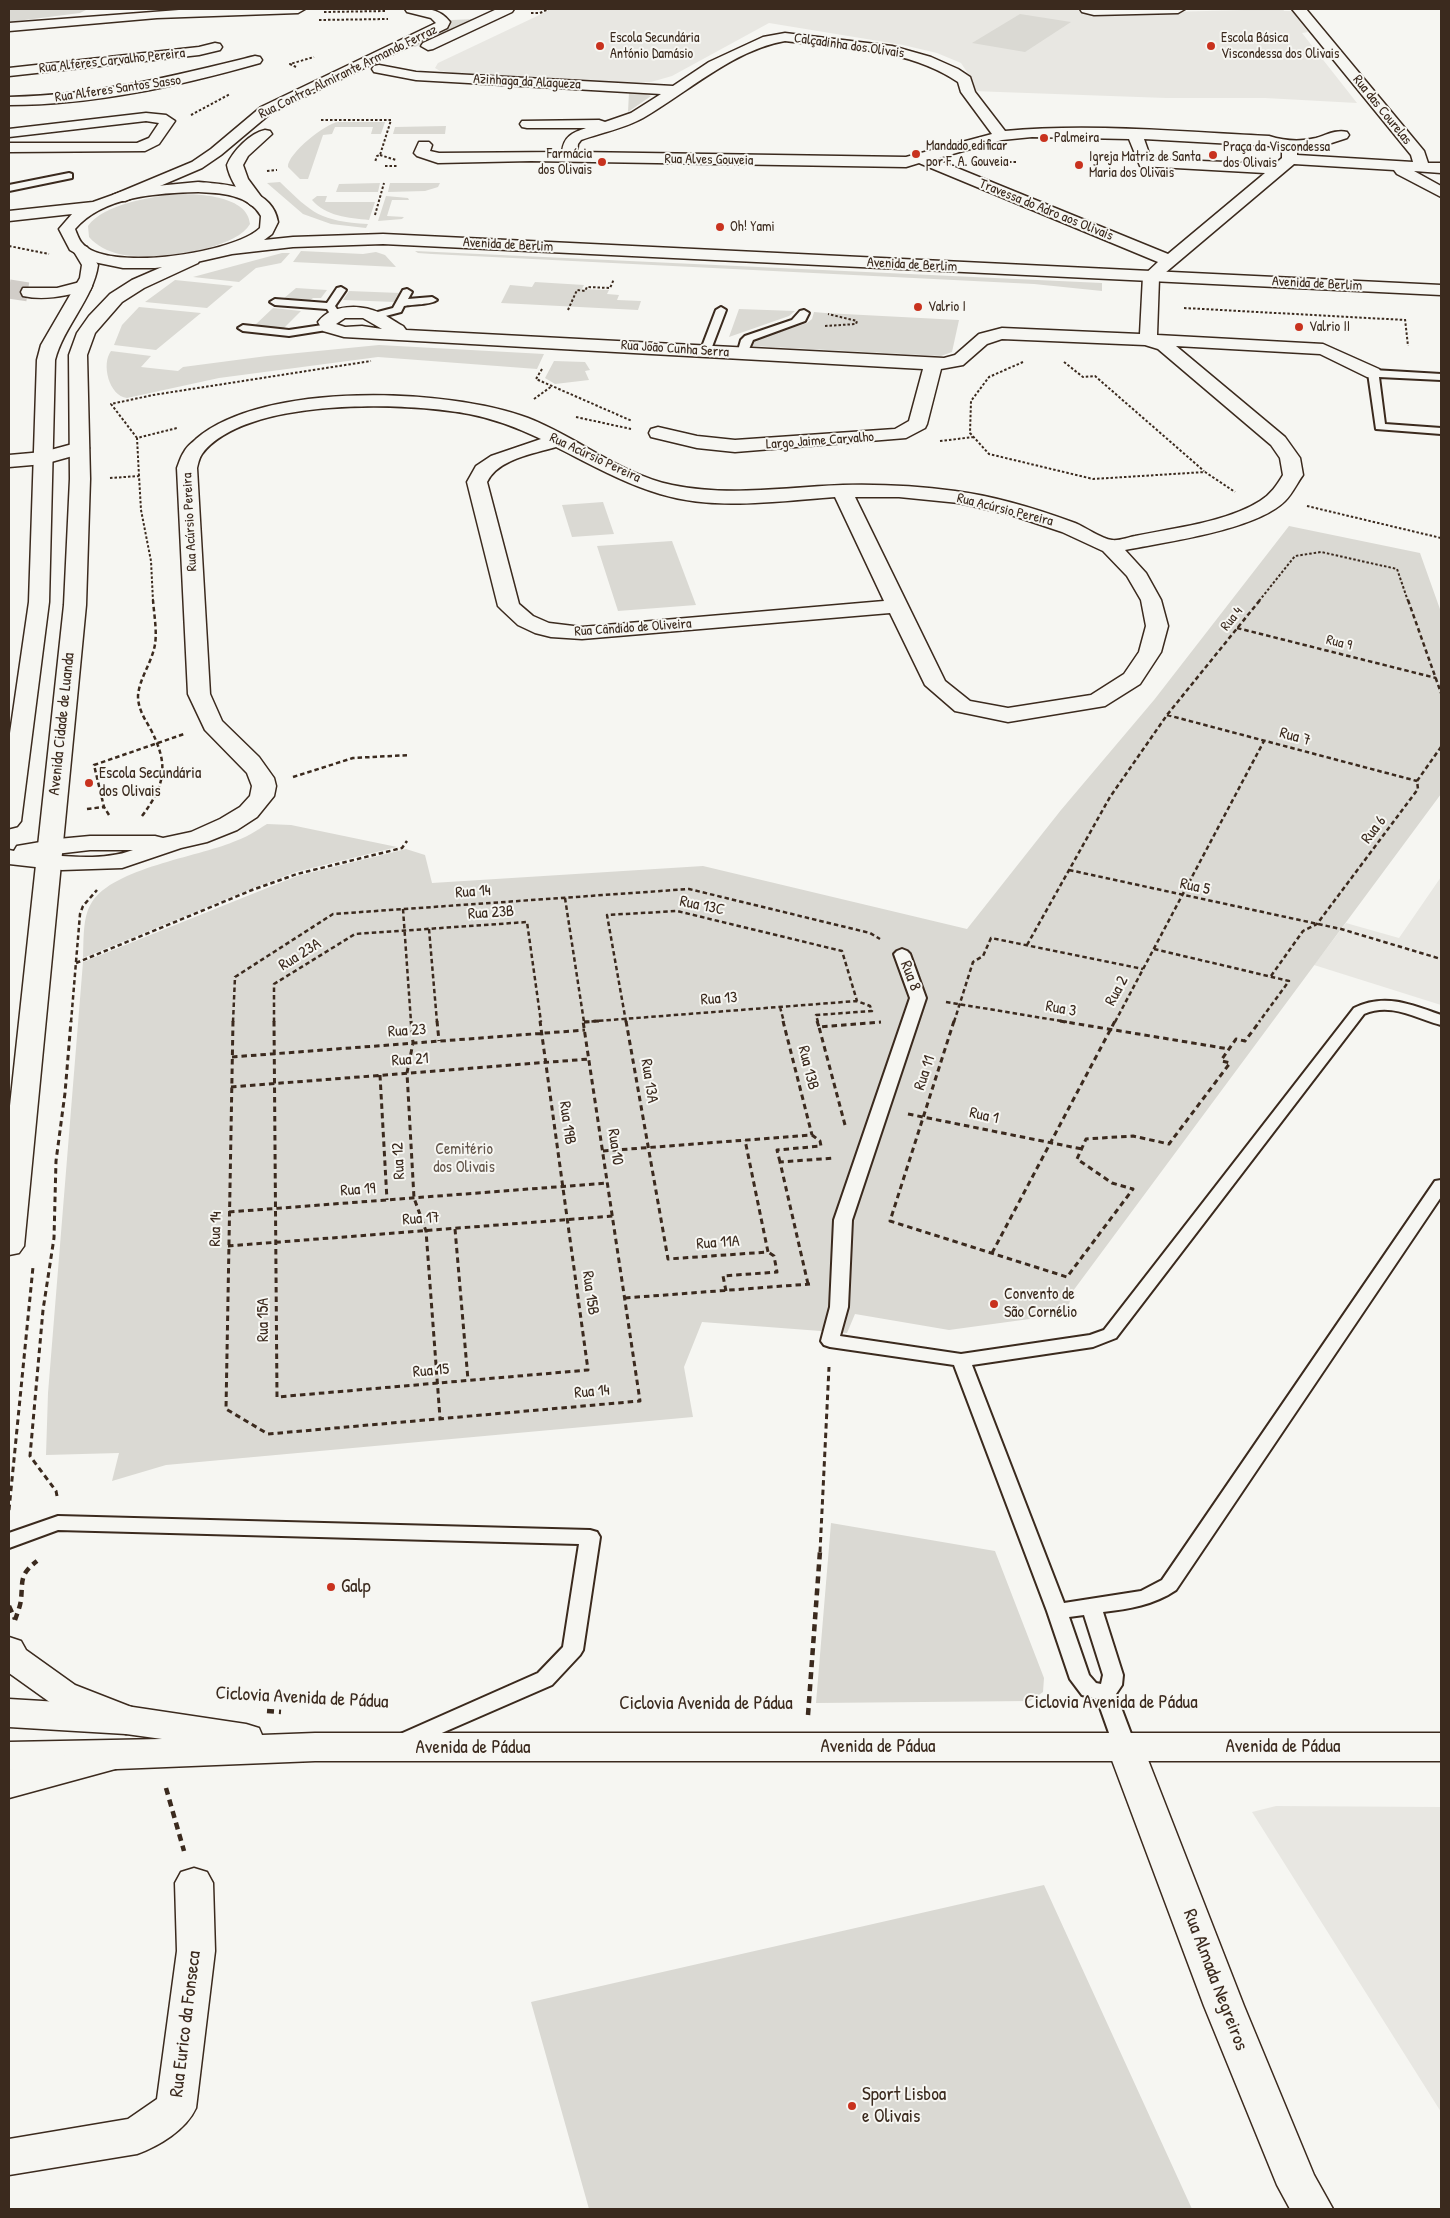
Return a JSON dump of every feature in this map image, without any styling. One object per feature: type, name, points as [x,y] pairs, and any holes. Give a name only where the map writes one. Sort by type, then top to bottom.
[{"type":"street","points":[[9,27],[133,9]]},
{"type":"street","points":[[9,27],[157,14],[298,9]]},
{"type":"street","name":"Rua Contra-Almirante Armando Ferraz","points":[[119,198],[197,165],[216,152],[266,110],[442,25],[443,22],[436,15],[412,9]]},
{"type":"street","name":"Rua Contra-Almirante Armando Ferraz","points":[[299,110],[344,85],[507,9]]},
{"type":"street","points":[[1087,9],[1094,11],[1178,9]]},
{"type":"street","name":"Rua das Courelas","points":[[1299,9],[1419,154],[1421,167]]},
{"type":"street","name":"Calçadinha dos Olivais","points":[[675,90],[714,65],[768,40],[780,37],[892,50],[926,60],[953,72],[965,80],[968,92],[1001,136]]},
{"type":"street","name":"Rua Alferes Carvalho Pereira","points":[[9,72],[199,51],[215,47]]},
{"type":"street","name":"Rua Alferes Santos Sasso","points":[[9,101],[66,98],[159,86],[255,60]]},
{"type":"street","name":"Azinhaga da Alagueza","points":[[379,69],[416,76],[675,90]]},
{"type":"street","points":[[531,156],[527,124],[534,82]]},
{"type":"street","points":[[569,158],[571,143],[576,137],[636,116],[675,90]]},
{"type":"street","points":[[9,133],[146,118],[161,118],[168,121],[154,141],[140,148],[9,148]]},
{"type":"street","points":[[527,124],[615,124]]},
{"type":"street","name":"Rua Contra-Almirante Armando Ferraz","points":[[262,205],[235,175],[234,165],[242,154],[276,125]]},
{"type":"street","points":[[1001,136],[1040,132],[1269,140],[1286,158]]},
{"type":"street","points":[[1135,134],[1145,162],[1209,166],[1286,158],[1441,168]]},
{"type":"street","points":[[1110,547],[1205,527],[1250,513],[1278,498],[1293,474],[1290,458],[1278,441],[1164,345],[1148,340],[1151,276],[1245,200],[1286,158],[1316,144],[1342,135]]},
{"type":"street","name":"Rua Alves Gouveia","points":[[424,145],[422,153],[438,158],[531,156],[906,162],[923,159],[1001,136]]},
{"type":"street","name":"Travessa do Adro aos Olivais","points":[[923,159],[970,180],[1160,256],[1168,262]]},
{"type":"street","points":[[1209,166],[1245,200]]},
{"type":"street","points":[[1401,166],[1402,171],[1441,192]]},
{"type":"street","name":"Avenida de Berlim","points":[[119,198],[164,188],[198,187],[229,190],[295,222],[383,239]]},
{"type":"street","points":[[9,821],[39,602],[46,360],[50,345],[84,286],[90,265],[88,258],[68,235],[67,229],[76,217],[119,198]]},
{"type":"street","points":[[9,216],[102,204]]},
{"type":"street","points":[[51,235],[111,261],[151,264],[192,259],[233,249],[260,237],[266,232],[271,222],[262,205]]},
{"type":"street","points":[[9,226],[30,230]]},
{"type":"street","name":"Avenida de Berlim","points":[[233,249],[293,242],[383,239],[1441,290]]},
{"type":"street","name":"Avenida Cidade de Luanda","points":[[9,1246],[14,1098],[48,855],[75,605],[80,479],[78,355],[86,334],[95,320],[116,298],[131,288],[192,259]]},
{"type":"street","points":[[69,311],[24,296],[57,293],[84,286]]},
{"type":"street","points":[[335,320],[359,332],[377,324],[375,317]]},
{"type":"street","name":"Rua João Cunha Serra","points":[[375,317],[396,329],[418,335]]},
{"type":"street","name":"Rua João Cunha Serra","points":[[335,320],[418,335],[641,346],[705,352],[933,364],[956,362],[967,355],[981,340],[1003,334],[1148,340],[1323,349],[1373,373]]},
{"type":"street","name":"Largo Jaime Carvalho","points":[[658,433],[697,442],[735,446],[907,432],[918,424],[933,364]]},
{"type":"street","name":"Rua Acúrsio Pereira","points":[[264,786],[260,774],[213,725],[199,694],[187,468],[193,452],[217,432],[255,415],[299,406],[365,401],[429,403],[470,409],[521,422],[633,478],[668,490],[715,497],[739,498],[842,491],[899,491],[959,497],[1016,510],[1069,528],[1110,547],[1136,573],[1151,600],[1156,626],[1150,652],[1132,679],[1097,701],[1008,715],[963,706],[936,685],[897,606]]},
{"type":"street","name":"Rua Cândido de Oliveira","points":[[557,440],[498,460],[483,470],[477,482],[508,606],[523,620],[549,631],[582,633],[897,606]]},
{"type":"street","points":[[9,462],[44,452],[80,448]]},
{"type":"street","points":[[9,449],[44,452]]},
{"type":"street","points":[[842,491],[897,606]]},
{"type":"street","points":[[9,856],[48,855],[122,847],[148,853],[172,843],[197,838],[247,815],[260,797],[264,786]]},
{"type":"street","points":[[14,1631],[14,1659],[63,1694],[126,1720]]},
{"type":"street","name":"Avenida de Pádua","points":[[9,1713],[126,1720],[315,1748]]},
{"type":"street","name":"Rua Almada Negreiros","points":[[1125,1747],[1224,2006],[1298,2186],[1312,2209]]},
{"type":"street","name":"Avenida de Pádua","points":[[9,1756],[117,1755],[315,1748],[1441,1748]]},
{"type":"street","points":[[9,1784],[117,1755]]},
{"type":"street","name":"Rua Eurico da Fonseca","points":[[9,2157],[137,2136],[176,2108],[196,1951],[194,1883]]},
{"type":"lane","points":[[9,188],[69,176]]},
{"type":"lane","points":[[335,320],[341,290]]},
{"type":"lane","points":[[375,317],[394,312],[401,304],[407,292]]},
{"type":"lane","points":[[401,304],[415,300],[432,300]]},
{"type":"lane","points":[[275,302],[335,320]]},
{"type":"lane","points":[[705,352],[721,310]]},
{"type":"lane","points":[[742,354],[746,340],[749,338],[796,322],[801,319],[804,313]]},
{"type":"lane","points":[[243,328],[289,332],[335,320]]},
{"type":"lane","points":[[1441,377],[1373,373],[1380,427],[1441,431]]},
{"type":"lane","name":"Rua 8","points":[[831,1336],[839,1307],[843,1220],[859,1156],[882,1108],[918,998],[902,954]]},
{"type":"lane","points":[[831,1336],[961,1360],[1093,1341],[1110,1334],[1359,1011],[1368,1005],[1380,1003],[1395,1005],[1441,1020]]},
{"type":"lane","points":[[1057,1610],[1135,1599],[1156,1593],[1169,1585],[1441,1185]]},
{"type":"lane","points":[[961,1360],[1057,1610],[1080,1679],[1089,1688],[1105,1694],[1125,1747]]},
{"type":"lane","points":[[9,1541],[58,1523],[590,1537],[573,1650],[546,1679],[390,1748]]},
{"type":"lane","points":[[1091,1606],[1114,1675],[1112,1686],[1105,1694]]},
{"type":"path","points":[[540,9],[531,13],[540,13],[549,9]]},
{"type":"path","points":[[321,120],[391,120],[380,155],[377,156],[375,162]]},
{"type":"path","points":[[384,166],[395,166]]},
{"type":"path","points":[[373,222],[384,183]]},
{"type":"path","points":[[9,246],[56,255]]},
{"type":"path","points":[[568,310],[577,290],[585,291],[587,287],[610,288],[614,279]]},
{"type":"path","points":[[1184,308],[1405,320]]},
{"type":"path","points":[[1404,310],[1408,346]]},
{"type":"path","points":[[819,327],[856,324],[857,321],[825,313]]},
{"type":"path","points":[[1062,360],[1083,377],[1094,376],[1144,417],[1205,472],[1236,492]]},
{"type":"path","points":[[14,1631],[21,1602],[21,1581],[26,1570],[39,1559],[60,1550],[56,1491],[30,1456],[43,1310],[54,1238],[56,1161],[65,1093],[80,914],[83,906],[92,895],[113,880],[122,847],[152,805],[164,773],[162,751],[142,714],[138,699],[138,690],[153,659],[155,646],[151,561],[141,510],[137,438],[111,404],[154,395],[368,361],[378,362]]},
{"type":"path","points":[[1023,362],[989,377],[971,401],[970,432],[989,454],[1093,479],[1180,476],[1205,472]]},
{"type":"path","points":[[532,369],[542,370],[536,378],[658,433]]},
{"type":"path","points":[[533,400],[552,386]]},
{"type":"path","points":[[137,438],[166,430]]},
{"type":"path","points":[[939,441],[974,437]]},
{"type":"path","points":[[80,479],[139,476]]},
{"type":"path","points":[[1278,498],[1441,538]]},
{"type":"path","name":"Rua 4","points":[[1027,945],[1110,797],[1167,715],[1295,556],[1321,552],[1397,569],[1436,678]]},
{"type":"path","name":"Rua 9","points":[[1237,628],[1436,678]]},
{"type":"path","points":[[1436,678],[1441,693]]},
{"type":"path","name":"Rua 7","points":[[1167,715],[1417,782]]},
{"type":"path","points":[[122,847],[104,808],[94,764],[213,725]]},
{"type":"path","name":"Rua 2","points":[[992,1253],[1264,741]]},
{"type":"path","name":"Rua 6","points":[[1271,976],[1303,931],[1317,924],[1418,789],[1417,782],[1441,747]]},
{"type":"path","points":[[264,786],[353,758],[388,755],[410,756]]},
{"type":"path","points":[[76,963],[252,890],[297,874],[402,848],[407,841]]},
{"type":"path","name":"Rua 5","points":[[1069,870],[1341,929],[1441,959]]},
{"type":"path","name":"Rua 8","points":[[565,898],[689,889],[870,933],[902,954]]},
{"type":"path","name":"Rua 14","points":[[565,898],[333,914],[235,977],[231,1086],[226,1408],[268,1434],[640,1401]]},
{"type":"path","name":"Rua 10","points":[[565,898],[640,1401]]},
{"type":"path","name":"Rua 12","points":[[403,909],[413,1043],[407,1073],[414,1198],[426,1231],[440,1418]]},
{"type":"path","name":"Rua 13C","points":[[626,1018],[607,915],[677,911],[842,951],[857,1001]]},
{"type":"path","name":"Rua 23B","points":[[404,929],[527,922],[542,1034]]},
{"type":"path","name":"Rua 23A","points":[[275,1054],[274,984],[355,934],[404,929]]},
{"type":"path","points":[[429,929],[439,1041]]},
{"type":"path","name":"Rua 11","points":[[992,1253],[890,1221],[973,962],[983,956],[991,938],[1027,945]]},
{"type":"path","points":[[1027,945],[1143,969]]},
{"type":"path","points":[[992,1253],[1067,1277],[1133,1189],[1112,1183],[1077,1159],[1086,1140],[1133,1136],[1169,1144],[1230,1063],[1222,1061],[1228,1049],[1236,1039],[1245,1041],[1289,981],[1154,949]]},
{"type":"path","name":"Rua 3","points":[[918,998],[1228,1049]]},
{"type":"path","points":[[808,1284],[780,1162],[859,1156],[816,1015],[872,1011],[870,1006],[857,1001]]},
{"type":"path","name":"Rua 13","points":[[584,1022],[857,1001]]},
{"type":"path","name":"Rua 13B","points":[[780,1007],[812,1135],[820,1141],[822,1146],[777,1150],[780,1162]]},
{"type":"path","name":"Rua 13A","points":[[626,1018],[648,1147]]},
{"type":"path","points":[[819,1027],[911,1020]]},
{"type":"path","name":"Rua 23","points":[[232,1057],[585,1030]]},
{"type":"path","name":"Rua 19B","points":[[542,1034],[567,1220]]},
{"type":"path","points":[[275,1054],[275,1209]]},
{"type":"path","name":"Rua 21","points":[[231,1086],[590,1059]]},
{"type":"path","points":[[380,1075],[387,1200]]},
{"type":"path","name":"Rua 1","points":[[882,1108],[1082,1149]]},
{"type":"path","points":[[603,1151],[812,1135]]},
{"type":"path","points":[[726,1291],[723,1276],[776,1272],[774,1256],[768,1252],[744,1140]]},
{"type":"path","name":"Rua 11A","points":[[648,1147],[668,1259],[768,1252]]},
{"type":"path","name":"Rua 19","points":[[229,1212],[608,1183]]},
{"type":"path","name":"Rua 15A","points":[[275,1209],[277,1397]]},
{"type":"path","name":"Rua 17","points":[[228,1246],[613,1216]]},
{"type":"path","name":"Rua 15B","points":[[567,1220],[588,1370]]},
{"type":"path","points":[[455,1228],[468,1380]]},
{"type":"path","points":[[625,1298],[841,1282]]},
{"type":"path","name":"Ciclovia Avenida de Pádua","points":[[817,1718],[808,1718],[822,1520],[831,1336]]},
{"type":"path","name":"Rua 15","points":[[277,1397],[588,1370]]},
{"type":"path","points":[[9,1606],[14,1631]]},
{"type":"path","name":"Ciclovia Avenida de Pádua","points":[[260,1711],[288,1712]]},
{"type":"path","points":[[163,1753],[163,1780],[194,1883]]},
{"type":"shaded area","points":[[552,9],[1075,9],[1091,14],[1283,9],[1284,11],[1292,11],[1308,32],[1302,33],[1357,103],[1265,98],[1166,98],[972,91],[974,85],[961,63],[937,53],[903,45],[769,23],[672,76],[651,82],[630,83],[453,73],[440,71],[435,68],[438,63]]},
{"type":"shaded area","points":[[1441,877],[1441,1005],[1314,965],[1346,923],[1399,938]]},
{"type":"shaded area","points":[[1276,1806],[1441,1807],[1441,2112],[1252,1812]]},
{"type":"green space","points":[[9,9],[88,9],[80,13],[9,22]]},
{"type":"green space","points":[[1020,14],[1071,22],[1025,52],[972,43]]},
{"type":"green space","points":[[475,19],[415,47],[410,46],[450,27],[451,20]]},
{"type":"green space","points":[[629,92],[643,93],[651,96],[628,112]]},
{"type":"green space","points":[[338,122],[385,122],[381,134],[371,134],[373,127],[335,127],[332,134],[323,135],[308,179],[300,179],[288,167],[289,161],[308,140],[325,128]]},
{"type":"green space","points":[[446,126],[445,134],[393,134],[395,127]]},
{"type":"green space","points":[[280,182],[301,202],[318,214],[339,221],[368,224],[366,228],[331,224],[303,214],[267,183]]},
{"type":"green space","points":[[380,183],[378,192],[336,192],[339,184]]},
{"type":"green space","points":[[390,183],[440,183],[438,187],[425,191],[388,192]]},
{"type":"green space","points":[[179,194],[210,196],[232,202],[247,215],[250,224],[241,234],[209,248],[169,255],[132,256],[119,254],[102,248],[89,237],[88,226],[95,218],[105,212],[130,202]]},
{"type":"green space","points":[[317,196],[327,196],[325,202],[375,202],[369,220],[330,213],[312,200]]},
{"type":"green space","points":[[386,196],[408,198],[409,200],[392,200],[387,216],[404,217],[402,219],[378,221]]},
{"type":"green space","points":[[301,251],[363,254],[376,252],[385,255],[396,267],[293,262]]},
{"type":"green space","points":[[415,251],[1102,283],[1102,291],[1034,284],[432,254]]},
{"type":"green space","points":[[282,253],[290,253],[281,263],[256,268],[239,282],[193,277]]},
{"type":"green space","points":[[175,280],[233,286],[207,308],[145,302]]},
{"type":"green space","points":[[535,282],[584,285],[582,289],[609,290],[607,294],[619,295],[617,300],[641,301],[638,310],[501,303],[510,285],[532,287]]},
{"type":"green space","points":[[296,288],[327,290],[321,298],[313,298],[309,301],[283,299]]},
{"type":"green space","points":[[349,291],[400,293],[395,302],[343,300]]},
{"type":"green space","points":[[139,307],[201,313],[156,350],[114,345],[122,325]]},
{"type":"green space","points":[[273,308],[301,311],[283,329],[254,326]]},
{"type":"green space","points":[[739,309],[795,311],[789,316],[729,337]]},
{"type":"green space","points":[[814,312],[959,320],[952,352],[941,356],[751,346],[755,340],[807,323],[812,319]]},
{"type":"green space","points":[[379,345],[544,354],[537,369],[378,357],[219,378],[127,398],[121,396],[111,386],[107,371],[108,357],[111,351],[151,356],[141,367],[178,371],[183,367],[267,356]]},
{"type":"green space","points":[[554,361],[585,362],[590,370],[585,371],[589,380],[555,384],[545,378]]},
{"type":"green space","points":[[603,502],[614,534],[572,537],[562,505]]},
{"type":"green space","name":"Cemitério dos Olivais","points":[[1289,526],[1420,553],[1441,612],[1441,794],[1073,1291],[1066,1314],[949,1330],[855,1314],[847,1333],[702,1322],[684,1367],[693,1417],[166,1465],[112,1481],[119,1453],[46,1455],[48,1393],[83,962],[297,876],[406,849],[425,855],[432,883],[703,866],[967,929],[1061,810],[1154,700]]},
{"type":"green space","points":[[672,541],[696,605],[618,611],[597,546]]},
{"type":"green space","points":[[267,824],[291,825],[397,847],[296,872],[83,958],[84,929],[89,908],[103,890],[118,880],[137,872],[237,840]]},
{"type":"green space","points":[[831,1523],[995,1551],[1044,1678],[1043,1692],[1030,1701],[816,1703]]},
{"type":"green space","name":"Sport Lisboa e Olivais","points":[[1044,1885],[1192,2209],[589,2209],[531,2002]]},
{"type":"tunnel","points":[[9,289],[29,292]]},
{"type":"place","name":"Escola Secundária António Damásio","points":[[600,46]]},
{"type":"place","name":"Escola Básica Viscondessa dos Olivais","points":[[1211,46]]},
{"type":"place","name":"Palmeira","points":[[1044,138]]},
{"type":"place","name":"Mandado edificar por F. A. Gouveia","points":[[916,154]]},
{"type":"place","name":"Praça da Viscondessa dos Olivais","points":[[1213,155]]},
{"type":"place","name":"Farmácia dos Olivais","points":[[602,162]]},
{"type":"place","name":"Igreja Matriz de Santa Maria dos Olivais","points":[[1079,165]]},
{"type":"place","name":"Oh! Yami","points":[[720,227]]},
{"type":"place","name":"Valrio I","points":[[918,307]]},
{"type":"place","name":"Valrio II","points":[[1299,327]]},
{"type":"place","name":"Escola Secundária dos Olivais","points":[[89,783]]},
{"type":"place","name":"Convento de São Cornélio","points":[[994,1304]]},
{"type":"place","name":"Galp","points":[[331,1587]]},
{"type":"place","name":"Sport Lisboa e Olivais","points":[[852,2106]]}]
